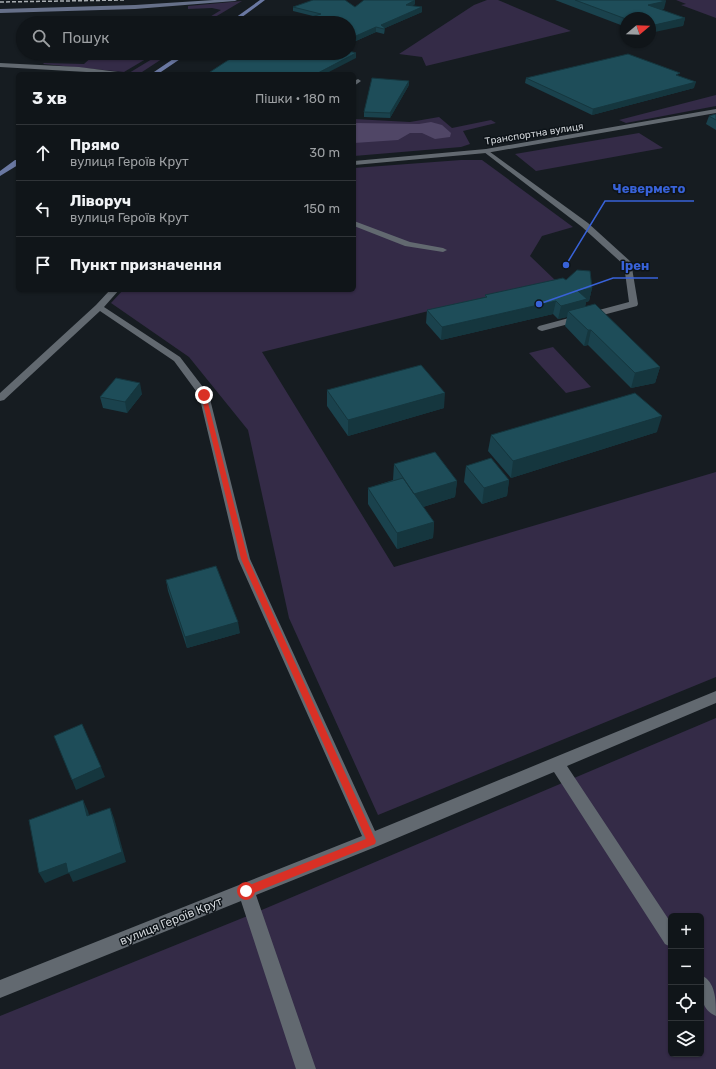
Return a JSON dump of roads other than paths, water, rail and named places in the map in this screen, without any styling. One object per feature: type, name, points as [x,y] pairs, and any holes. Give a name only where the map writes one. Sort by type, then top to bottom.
[{"type":"main road","points":[[240,16],[263,0]]},
{"type":"main road","points":[[157,72],[175,60]]},
{"type":"main road","points":[[0,174],[16,163]]},
{"type":"street","points":[[0,11],[135,7],[235,0]]},
{"type":"street","points":[[0,65],[79,69],[102,72]]},
{"type":"street","name":"Транспортна вулиця","points":[[356,163],[486,151],[716,111]]},
{"type":"street","points":[[486,151],[585,225],[628,264],[634,304],[542,328]]},
{"type":"street","points":[[356,224],[408,244],[443,250]]},
{"type":"street","points":[[0,398],[99,307],[113,292]]},
{"type":"street","points":[[99,307],[177,359],[204,395],[244,559],[372,841]]},
{"type":"street","name":"вулиця Героїв Крут","points":[[0,990],[558,765],[716,697]]},
{"type":"street","points":[[558,765],[668,933]]},
{"type":"street","points":[[246,891],[306,1069]]},
{"type":"street","points":[[702,985],[716,1007]]},
{"type":"railway","points":[[0,2],[125,0]]},
{"type":"place","name":"Чевермето","points":[[566,265]]},
{"type":"place","name":"Ірен","points":[[539,304]]}]
